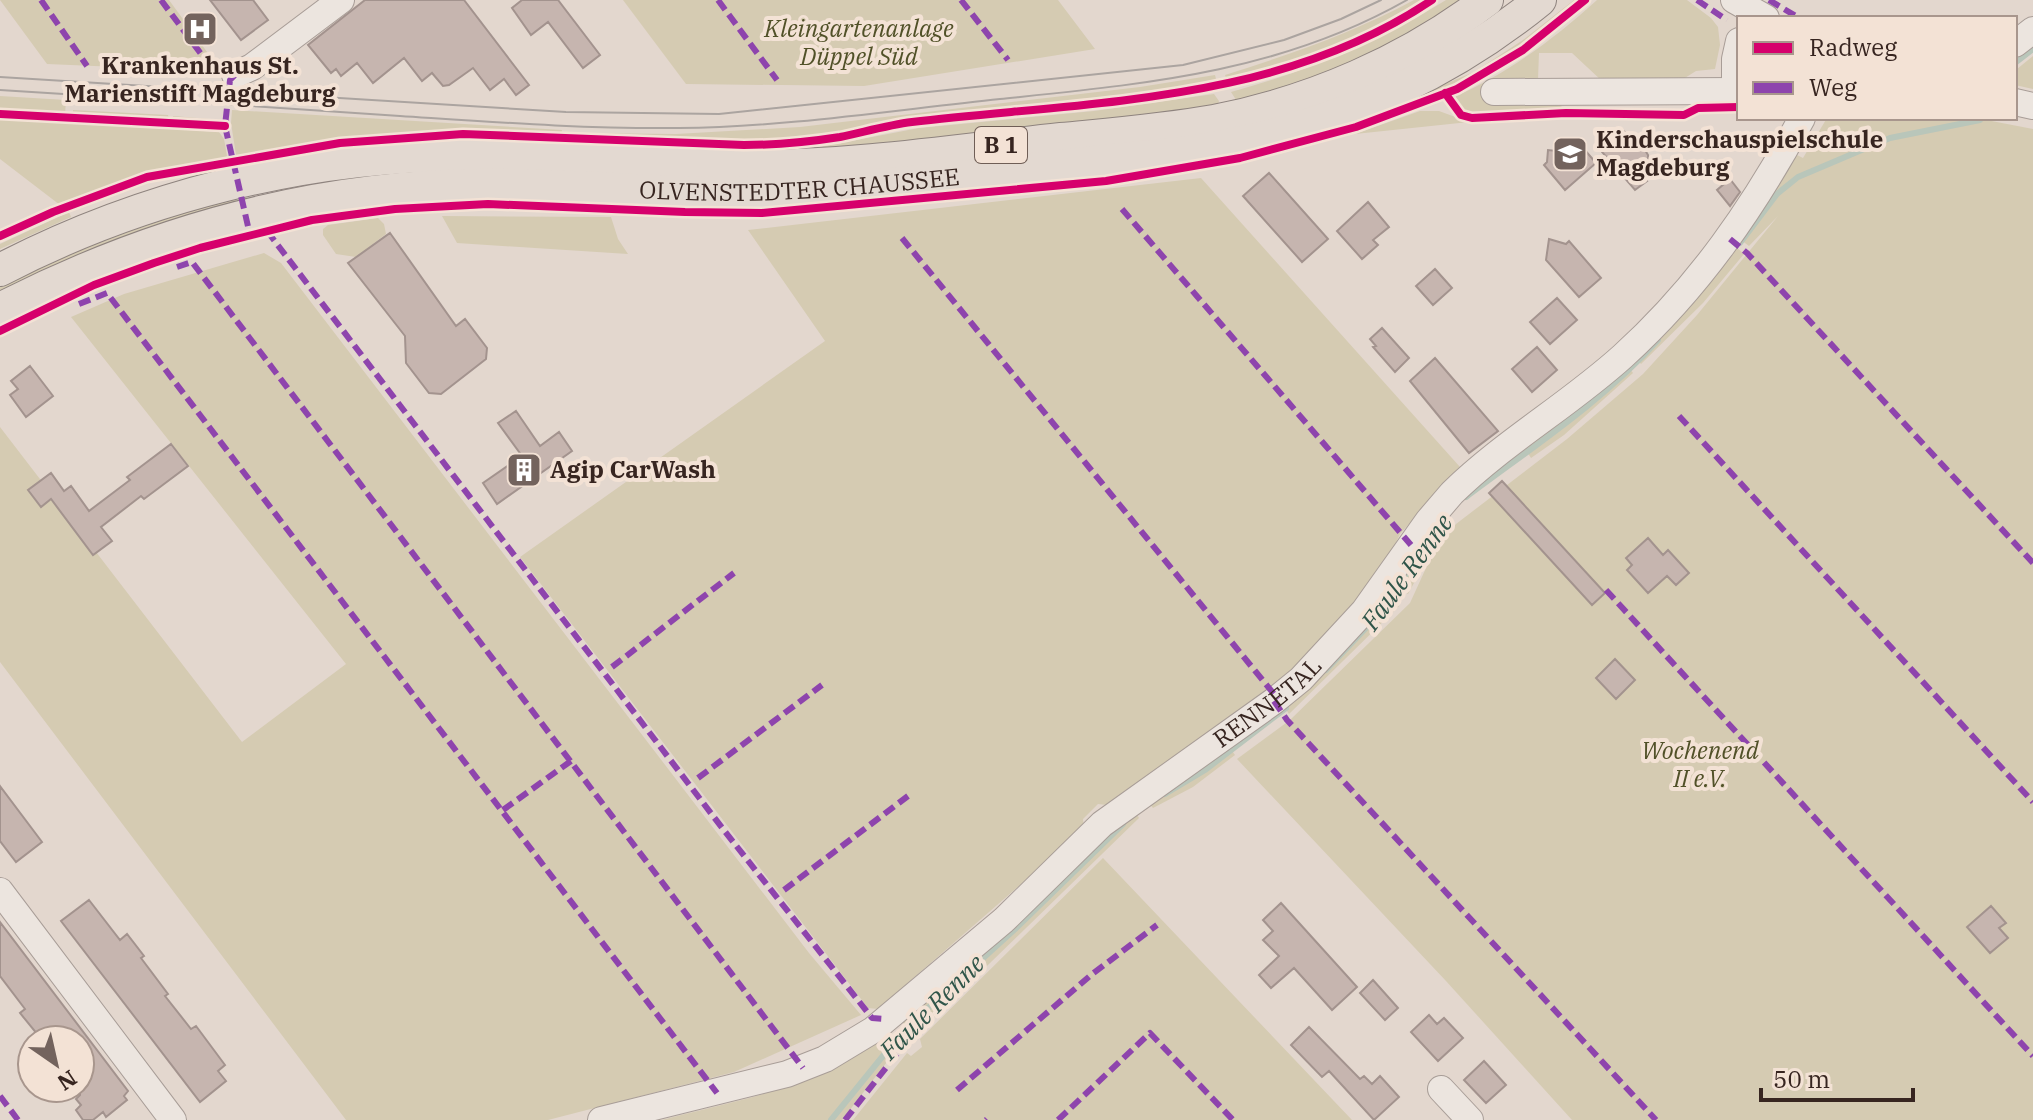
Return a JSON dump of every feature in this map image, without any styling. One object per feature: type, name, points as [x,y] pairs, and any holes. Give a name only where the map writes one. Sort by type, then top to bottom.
[{"type":"main road","name":"OLVENSTEDTER CHAUSSEE","points":[[0,270],[71,236],[163,203],[265,177],[333,165],[402,158],[500,156],[686,166],[779,166],[1188,125],[1267,108],[1340,83],[1414,48],[1487,0]]},
{"type":"main road","name":"OLVENSTEDTER CHAUSSEE","points":[[0,309],[80,270],[154,241],[302,202],[394,189],[512,185],[704,193],[776,192],[1223,146],[1306,126],[1392,93],[1457,59],[1540,0]]},
{"type":"street","points":[[235,75],[252,67],[341,0]]},
{"type":"street","points":[[2017,42],[2033,30]]},
{"type":"street","points":[[1494,92],[1737,91],[1737,50]]},
{"type":"street","name":"RENNETAL","points":[[601,1120],[787,1074],[825,1059],[858,1041],[995,928],[1102,824],[1289,689],[1321,661],[1364,611],[1428,521],[1452,493],[1624,355],[1693,285],[1754,203],[1801,120]]},
{"type":"street","points":[[0,891],[173,1120]]},
{"type":"street","points":[[1441,1089],[1470,1120]]},
{"type":"green space","points":[[0,0],[169,0],[218,67],[212,71],[47,64]]},
{"type":"green space","name":"Kleingartenanlage Düppel Süd","points":[[623,0],[1058,0],[1095,49],[864,86],[686,84]]},
{"type":"green space","points":[[1414,0],[1426,0],[1380,27],[1323,53],[1227,81],[1225,75],[1321,42]]},
{"type":"green space","points":[[1446,0],[1470,0],[1355,66],[1238,103],[1231,92],[1342,54]]},
{"type":"green space","points":[[1574,0],[1581,0],[1520,49],[1485,72],[1398,109],[1355,121],[1474,72],[1523,40]]},
{"type":"green space","points":[[1597,0],[1687,0],[1718,27],[1720,45],[1715,69],[1696,71],[1680,81],[1602,81],[1572,53],[1539,53],[1538,79],[1562,109],[1469,114],[1463,111],[1454,97],[1493,78],[1529,54]]},
{"type":"green space","points":[[2033,56],[2033,89],[2017,85],[2017,69]]},
{"type":"green space","points":[[1215,75],[1217,83],[1098,99],[921,116],[783,142],[572,137],[572,133],[676,134],[800,127],[1140,87]]},
{"type":"green space","points":[[1214,94],[1219,101],[1217,108],[942,141],[799,151],[919,128],[1094,111]]},
{"type":"green space","points":[[0,96],[66,100],[65,115],[0,110]]},
{"type":"green space","points":[[73,110],[168,115],[169,119],[173,116],[221,120],[218,124],[73,116]]},
{"type":"green space","points":[[232,110],[562,130],[561,135],[479,133],[360,139],[239,159],[231,123]]},
{"type":"green space","points":[[1420,111],[1439,111],[1469,122],[1355,134]]},
{"type":"green space","points":[[0,118],[219,132],[224,139],[227,156],[224,161],[158,173],[60,205],[0,159]]},
{"type":"green space","name":"Wochenend II e.V.","points":[[1826,120],[1986,120],[2033,129],[2033,1120],[1572,1120],[1237,759],[1290,720],[1410,603],[1431,557],[1456,524],[1567,439],[1643,374],[1697,315],[1778,216],[1749,246],[1737,237],[1795,154],[1803,158]]},
{"type":"green space","points":[[1201,178],[1460,467],[1400,534],[1381,573],[1321,646],[1271,689],[1107,805],[1098,804],[1083,819],[1084,829],[878,1009],[868,1008],[520,557],[825,341],[748,230]]},
{"type":"green space","points":[[235,197],[238,207],[0,298],[0,284],[136,225]]},
{"type":"green space","points":[[69,212],[71,217],[0,249],[0,244]]},
{"type":"green space","points":[[442,216],[611,217],[618,239],[628,254],[457,243]]},
{"type":"green space","points":[[378,218],[384,224],[386,234],[356,257],[336,254],[323,235],[323,229],[328,225]]},
{"type":"green space","points":[[1733,244],[1744,254],[1703,303],[1641,364],[1635,357]]},
{"type":"green space","points":[[264,253],[281,263],[809,953],[861,1015],[734,1072],[548,1120],[346,1120],[0,662],[0,427],[242,742],[346,664],[71,317],[124,294]]},
{"type":"green space","points":[[1627,365],[1633,373],[1564,435],[1531,458],[1524,447]]},
{"type":"green space","points":[[1431,528],[1440,535],[1408,594],[1395,584]]},
{"type":"green space","points":[[1382,600],[1399,606],[1289,714],[1281,702]]},
{"type":"green space","points":[[1227,744],[1235,755],[1193,787],[1153,808],[1147,801]]},
{"type":"green space","points":[[1133,808],[1139,818],[915,1036],[898,1018]]},
{"type":"green space","points":[[1103,858],[1352,1120],[853,1120],[907,1053],[911,1056],[922,1047],[920,1039]]},
{"type":"green space","points":[[879,1036],[894,1053],[842,1120],[662,1120],[804,1080],[856,1054]]},
{"type":"building","points":[[210,0],[253,0],[268,20],[241,40]]},
{"type":"building","points":[[365,0],[464,0],[529,85],[516,95],[504,79],[490,90],[473,68],[443,86],[432,73],[422,81],[404,58],[373,83],[357,63],[341,76],[336,69],[331,73],[308,45]]},
{"type":"building","points":[[522,0],[558,0],[600,55],[583,68],[548,22],[531,35],[512,8]]},
{"type":"building","points":[[1623,130],[1648,155],[1648,162],[1638,171],[1647,181],[1635,190],[1602,152],[1612,144],[1621,144]]},
{"type":"building","points":[[1569,140],[1580,153],[1584,149],[1596,163],[1565,190],[1544,165],[1548,150],[1557,151]]},
{"type":"building","points":[[1269,173],[1328,239],[1302,262],[1243,196]]},
{"type":"building","points":[[1730,179],[1740,192],[1730,206],[1717,190]]},
{"type":"building","points":[[1368,202],[1389,227],[1373,240],[1378,245],[1362,259],[1337,231]]},
{"type":"building","points":[[390,233],[456,326],[465,319],[487,348],[486,359],[441,394],[429,393],[406,363],[405,336],[348,263]]},
{"type":"building","points":[[1549,239],[1566,244],[1569,241],[1601,278],[1579,297],[1546,260]]},
{"type":"building","points":[[1435,269],[1452,288],[1433,305],[1416,286]]},
{"type":"building","points":[[1557,298],[1577,320],[1550,344],[1530,322]]},
{"type":"building","points":[[1382,328],[1409,358],[1395,372],[1373,347],[1376,346],[1370,339]]},
{"type":"building","points":[[1537,347],[1557,370],[1532,392],[1512,369]]},
{"type":"building","points":[[1435,358],[1498,431],[1469,453],[1410,381]]},
{"type":"building","points":[[30,366],[53,396],[26,417],[10,395],[18,389],[11,381]]},
{"type":"building","name":"Agip CarWash","points":[[516,411],[540,446],[559,432],[572,451],[497,504],[483,483],[522,456],[498,423]]},
{"type":"building","points":[[171,444],[188,466],[144,499],[141,496],[101,527],[112,541],[93,555],[51,499],[41,507],[28,490],[51,473],[64,491],[71,486],[89,511]]},
{"type":"building","points":[[1502,481],[1605,593],[1592,605],[1489,493]]},
{"type":"building","points":[[1648,538],[1663,555],[1668,550],[1689,573],[1676,585],[1667,576],[1648,593],[1627,570],[1632,565],[1626,558]]},
{"type":"building","points":[[1615,659],[1635,680],[1616,699],[1596,678]]},
{"type":"building","points":[[0,786],[42,842],[16,862],[0,841]]},
{"type":"building","points":[[89,900],[120,940],[127,934],[168,994],[165,996],[191,1029],[196,1026],[225,1065],[218,1071],[226,1081],[200,1102],[61,921]]},
{"type":"building","points":[[1281,903],[1357,987],[1332,1010],[1294,968],[1271,988],[1259,975],[1279,956],[1263,940],[1273,931],[1263,920]]},
{"type":"building","points":[[1991,906],[2006,923],[1999,928],[2008,938],[1990,953],[1967,927]]},
{"type":"building","points":[[0,922],[77,1024],[29,1024],[20,1013],[25,1009],[0,976]]},
{"type":"building","points":[[1373,980],[1398,1008],[1385,1020],[1360,993]]},
{"type":"building","points":[[1429,1015],[1437,1024],[1444,1018],[1463,1038],[1438,1061],[1411,1032]]},
{"type":"building","points":[[1309,1027],[1360,1079],[1364,1076],[1372,1084],[1380,1076],[1399,1097],[1374,1120],[1329,1071],[1322,1077],[1291,1045]]},
{"type":"building","points":[[96,1049],[128,1091],[124,1096],[127,1100],[106,1117],[103,1112],[93,1120],[83,1120],[76,1110],[81,1105],[96,1104]]},
{"type":"building","points":[[1484,1061],[1506,1085],[1486,1103],[1464,1080]]},
{"type":"waterway","name":"Faule Renne","points":[[2017,61],[2033,49]]},
{"type":"waterway","name":"Faule Renne","points":[[1740,243],[1777,194],[1798,177],[1890,138],[1980,120]]},
{"type":"waterway","name":"Faule Renne","points":[[1466,497],[1590,404],[1658,340]]},
{"type":"waterway","name":"Faule Renne","points":[[1326,670],[1386,607],[1414,561]]},
{"type":"waterway","name":"Faule Renne","points":[[1165,794],[1205,770],[1286,708]]},
{"type":"waterway","name":"Faule Renne","points":[[831,1120],[904,1030],[1014,930],[1123,824]]},
{"type":"tram line","points":[[0,77],[566,112],[719,114],[1183,65],[1284,40],[1381,0]]},
{"type":"tram line","points":[[0,90],[574,126],[679,128],[759,125],[1106,87],[1210,71],[1310,44],[1359,25],[1407,0]]},
{"type":"marked path","points":[[41,0],[87,66]]},
{"type":"marked path","points":[[161,0],[213,70]]},
{"type":"marked path","points":[[718,0],[777,80]]},
{"type":"marked path","points":[[961,0],[1008,60]]},
{"type":"marked path","points":[[1697,0],[1727,20]]},
{"type":"marked path","points":[[1769,0],[1796,16]]},
{"type":"marked path","points":[[235,75],[230,80],[225,126],[250,235]]},
{"type":"marked path","points":[[1122,209],[1411,545]]},
{"type":"marked path","points":[[267,231],[723,829],[872,1018],[886,1019]]},
{"type":"marked path","points":[[902,238],[1278,699]]},
{"type":"marked path","points":[[1730,239],[1747,253],[2033,563]]},
{"type":"marked path","points":[[177,267],[192,262],[803,1068]]},
{"type":"marked path","points":[[79,304],[107,293],[717,1093]]},
{"type":"marked path","points":[[1679,416],[2033,802]]},
{"type":"marked path","points":[[612,667],[734,573]]},
{"type":"marked path","points":[[1606,590],[2033,1056]]},
{"type":"marked path","points":[[698,778],[822,685]]},
{"type":"marked path","points":[[1274,701],[1287,720],[1656,1120]]},
{"type":"marked path","points":[[503,810],[571,761]]},
{"type":"marked path","points":[[784,890],[908,796]]},
{"type":"marked path","points":[[957,1090],[1091,975],[1157,925]]},
{"type":"marked path","points":[[1058,1120],[1150,1033],[1233,1120]]},
{"type":"marked path","points":[[845,1120],[907,1041]]},
{"type":"marked path","points":[[0,1096],[18,1120]]},
{"type":"cycle path","points":[[0,236],[53,212],[147,177],[340,143],[463,134],[780,144],[840,137],[912,122],[1114,102],[1181,92],[1246,79],[1311,60],[1373,34],[1432,0]]},
{"type":"cycle path","points":[[0,331],[94,285],[154,263],[312,220],[395,209],[488,204],[762,213],[1106,181],[1240,158],[1356,127],[1457,89],[1523,50],[1585,0]]},
{"type":"cycle path","points":[[1445,93],[1461,115],[1472,118],[1566,113],[1684,115],[1698,108],[1737,107]]},
{"type":"cycle path","points":[[0,114],[225,126]]},
{"type":"place","name":"Krankenhaus St. Marienstift Magdeburg","points":[[200,29]]},
{"type":"place","name":"Kinderschauspielschule Magdeburg","points":[[1570,154]]},
{"type":"place","name":"Agip CarWash","points":[[524,470]]}]
